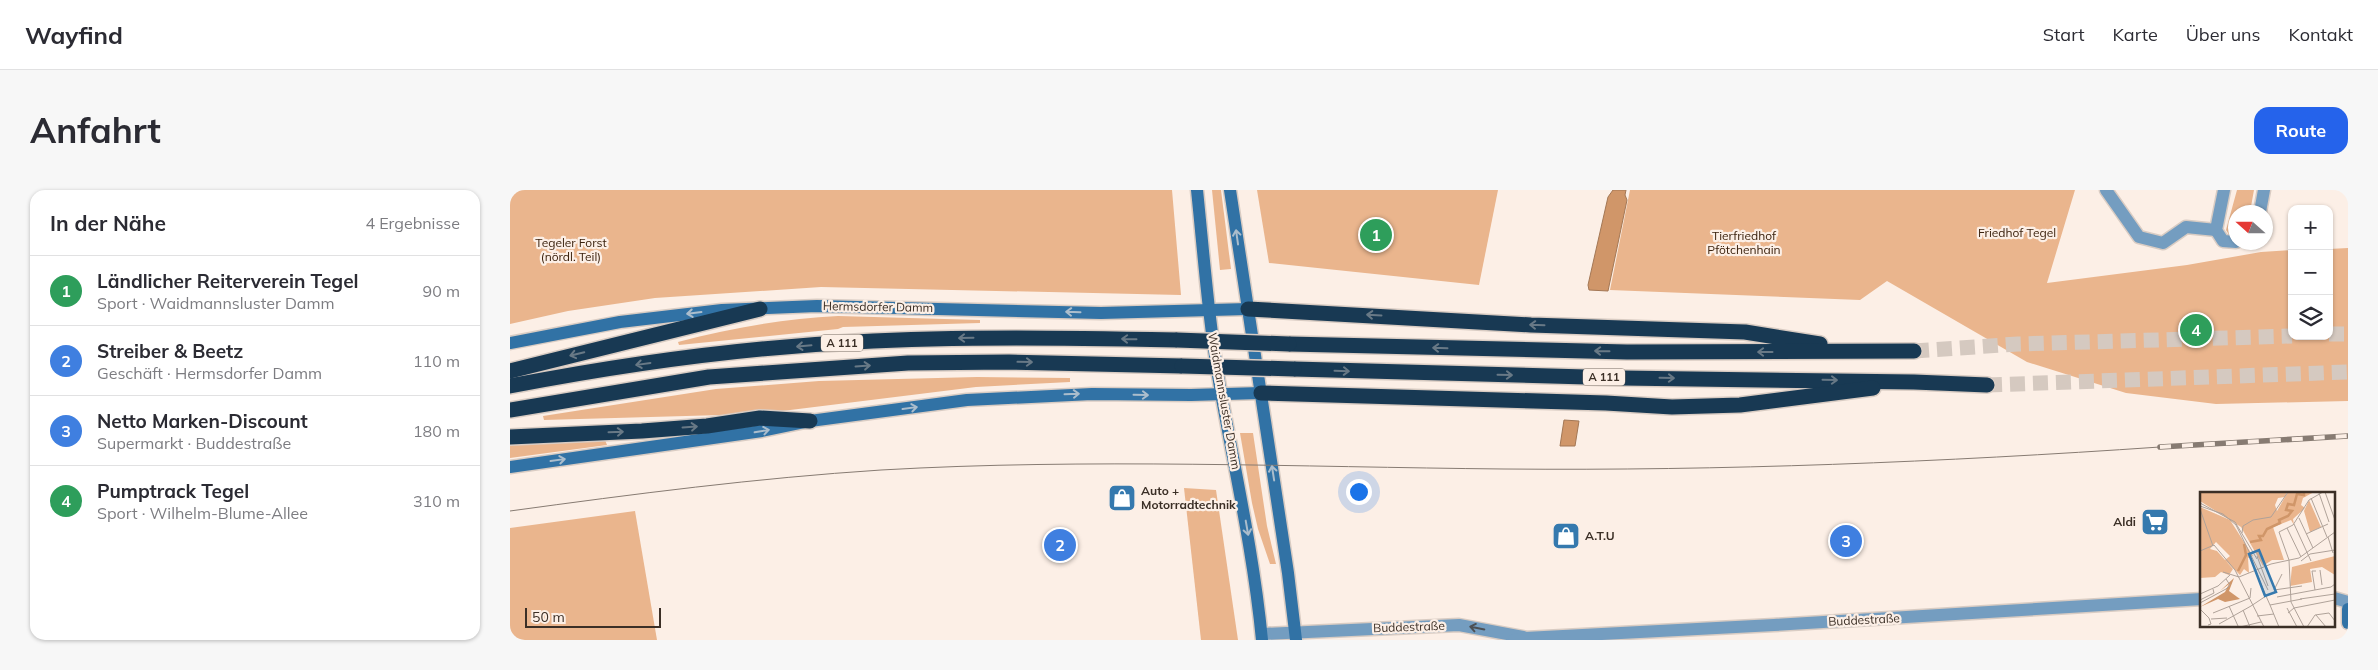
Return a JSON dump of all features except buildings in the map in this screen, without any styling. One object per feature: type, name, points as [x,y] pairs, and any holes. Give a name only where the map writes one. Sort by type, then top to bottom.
[{"type":"highway","points":[[510,371],[760,309]]},
{"type":"highway","points":[[1248,309],[1531,325],[1745,332],[1866,351]]},
{"type":"highway","name":"A 111","points":[[510,386],[589,371],[716,353],[854,342],[1011,337],[1591,351],[1914,351]]},
{"type":"highway","name":"A 111","points":[[510,410],[709,377],[898,364],[1009,362],[1622,378],[1914,382],[1987,385]]},
{"type":"highway","points":[[1261,393],[1672,407],[1749,404],[1821,396],[1914,382]]},
{"type":"highway","points":[[510,437],[707,426],[760,418],[810,421]]},
{"type":"main road","name":"Waidmannsluster Damm","points":[[1197,190],[1209,310],[1221,393],[1252,556],[1262,637]]},
{"type":"main road","points":[[1230,190],[1288,573],[1295,636]]},
{"type":"main road","name":"Hermsdorfer Damm","points":[[510,343],[620,322],[722,310],[817,306],[1101,313],[1248,309]]},
{"type":"main road","points":[[510,467],[762,432],[810,421],[967,400],[1092,394],[1191,395],[1261,393]]},
{"type":"main road","points":[[2348,609],[2348,623]]},
{"type":"street","points":[[2106,190],[2139,237],[2163,243],[2186,227],[2216,230]]},
{"type":"street","points":[[2224,190],[2216,230],[2223,241],[2228,241]]},
{"type":"street","points":[[2261,205],[2264,190]]},
{"type":"street","name":"Buddestraße","points":[[1262,637],[1459,625],[1520,639],[2200,599]]},
{"type":"green space","name":"Tegeler Forst (nördl. Teil)","points":[[510,190],[1172,190],[1181,295],[821,287],[655,298],[568,311],[510,324]]},
{"type":"green space","points":[[1212,190],[1221,190],[1231,269],[1220,270]]},
{"type":"green space","points":[[1257,190],[1498,190],[1479,285],[1269,263]]},
{"type":"green space","points":[[1630,190],[2075,190],[2047,283],[2187,265],[2261,252],[2288,250],[2288,340],[2333,340],[2333,249],[2348,248],[2348,401],[2216,404],[2126,393],[2027,362],[1887,281],[1860,300],[1610,290]]},
{"type":"green space","points":[[2237,190],[2254,190],[2251,205],[2233,205]]},
{"type":"green space","points":[[838,316],[980,320],[980,323],[843,327],[679,345],[678,342],[757,325],[797,319]]},
{"type":"green space","points":[[977,377],[1070,378],[1070,382],[976,387],[757,414],[544,420],[543,416],[716,389],[819,381]]},
{"type":"green space","points":[[1240,433],[1253,433],[1267,526],[1276,564],[1270,564],[1258,529]]},
{"type":"green space","points":[[605,440],[607,445],[510,458],[510,444]]},
{"type":"green space","points":[[1184,488],[1216,490],[1238,640],[1201,640]]},
{"type":"green space","points":[[635,511],[657,640],[510,640],[510,528]]},
{"type":"shaded area","points":[[1613,190],[1626,190],[1627,200],[1608,291],[1589,290],[1588,285],[1608,197]]},
{"type":"shaded area","points":[[1564,420],[1579,421],[1575,446],[1560,446]]},
{"type":"tunnel","points":[[2333,334],[2348,334]]},
{"type":"tunnel","points":[[1914,351],[2018,344],[2288,336]]},
{"type":"tunnel","points":[[1987,385],[2348,372]]},
{"type":"tram line","points":[[510,511],[788,477],[959,466],[1115,464],[1668,469],[1914,461],[2160,447]]},
{"type":"railway","points":[[2160,447],[2348,436]]},
{"type":"place","name":"Ländlicher Reiterverein Tegel","points":[[1376,235]]},
{"type":"place","name":"Pumptrack Tegel","points":[[2196,330]]},
{"type":"place","name":"Auto + Motorradtechnik","points":[[1122,498]]},
{"type":"place","name":"Aldi","points":[[2155,522]]},
{"type":"place","name":"A.T.U","points":[[1566,536]]},
{"type":"place","name":"Netto Marken-Discount","points":[[1846,541]]},
{"type":"place","name":"Streiber & Beetz","points":[[1060,545]]},
{"type":"park label","name":"Friedhof Tegel","points":[[2017,233]]},
{"type":"park label","name":"Tierfriedhof Pfötchenhain","points":[[1744,243]]}]
